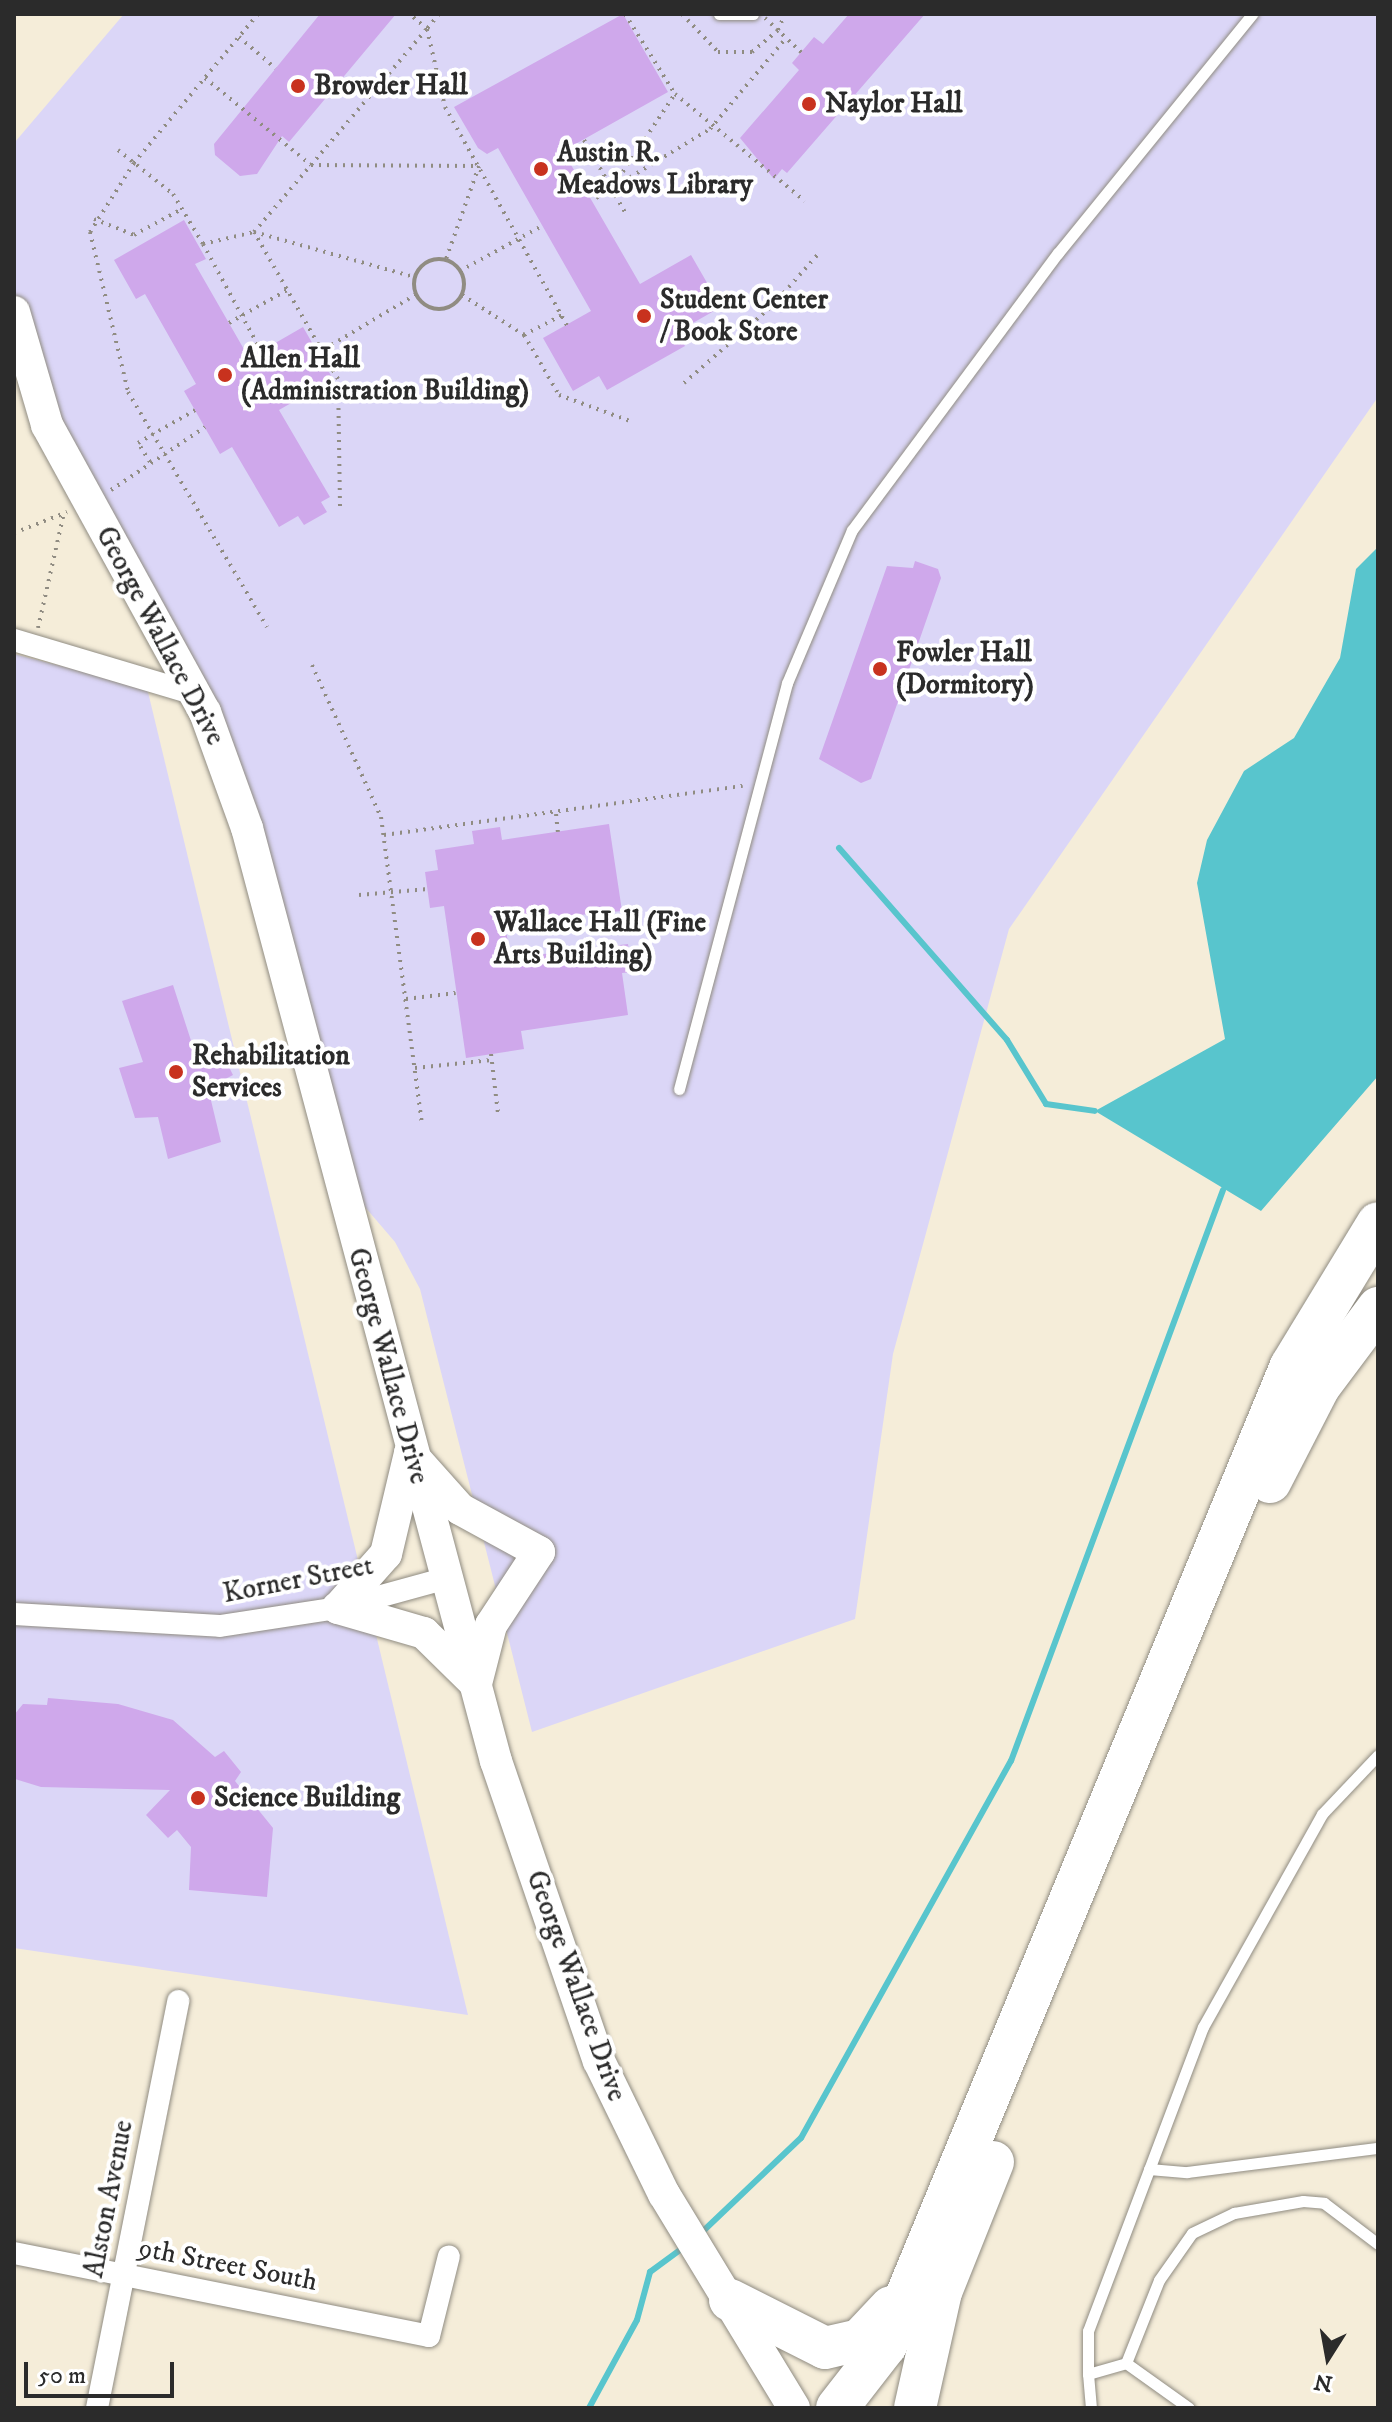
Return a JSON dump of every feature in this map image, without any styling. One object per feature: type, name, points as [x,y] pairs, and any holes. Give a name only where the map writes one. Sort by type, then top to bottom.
[{"type":"highway","points":[[837,2408],[927,2285],[1291,1366],[1378,1223]]},
{"type":"highway","points":[[860,2408],[927,2285],[1255,1512],[1319,1387],[1378,1308]]},
{"type":"highway","points":[[730,2300],[803,2343],[836,2347],[871,2333],[927,2285]]},
{"type":"highway","points":[[915,2408],[927,2285]]},
{"type":"street","name":"George Wallace Drive","points":[[14,312],[47,425],[76,508],[195,694],[247,828],[410,1453],[476,1684],[599,2061],[664,2194],[794,2408]]},
{"type":"street","points":[[24,643],[195,694]]},
{"type":"street","points":[[410,1453],[386,1554],[338,1608],[424,1633],[476,1684]]},
{"type":"street","points":[[410,1453],[460,1509],[539,1552],[491,1625],[476,1684]]},
{"type":"street","name":"Korner Street","points":[[14,1614],[220,1626],[338,1608],[447,1578]]},
{"type":"street","name":"Alston Avenue","points":[[97,2408],[178,2001]]},
{"type":"street","name":"9th Street South","points":[[14,2253],[429,2336],[449,2256]]},
{"type":"lane","points":[[719,14],[753,14]]},
{"type":"lane","points":[[679,1089],[787,683],[852,530],[1058,253],[1252,14]]},
{"type":"lane","points":[[1091,2408],[1088,2331],[1203,2027],[1322,1814],[1378,1755]]},
{"type":"lane","points":[[1149,2169],[1187,2172],[1378,2148]]},
{"type":"lane","points":[[1126,2363],[1159,2280],[1192,2233],[1220,2219],[1324,2203],[1378,2244]]},
{"type":"lane","points":[[1088,2374],[1126,2363]]},
{"type":"lane","points":[[1126,2363],[1189,2408]]},
{"type":"path","points":[[258,14],[134,163],[94,219],[113,352],[153,434],[267,627]]},
{"type":"path","points":[[410,14],[427,29],[445,107],[567,325]]},
{"type":"path","points":[[254,232],[439,14]]},
{"type":"path","points":[[625,14],[675,94],[805,201]]},
{"type":"path","points":[[682,14],[718,52],[752,52],[778,30],[785,14]]},
{"type":"path","points":[[762,14],[801,52]]},
{"type":"path","points":[[239,37],[275,68]]},
{"type":"path","points":[[596,198],[714,124],[786,38]]},
{"type":"path","points":[[205,78],[311,165],[479,166]]},
{"type":"path","points":[[611,188],[675,94]]},
{"type":"path","points":[[584,140],[626,214]]},
{"type":"path","points":[[118,150],[182,209],[261,351]]},
{"type":"path","points":[[446,259],[479,166]]},
{"type":"path","points":[[94,219],[134,235],[182,209]]},
{"type":"path","points":[[460,272],[542,226]]},
{"type":"path","points":[[254,232],[338,379],[340,506]]},
{"type":"path","points":[[203,244],[254,232],[414,277]]},
{"type":"path","points":[[684,383],[773,305],[820,252]]},
{"type":"path","points":[[415,295],[414,277],[432,259],[446,259],[460,272],[462,295]]},
{"type":"path","points":[[229,323],[287,290]]},
{"type":"path","points":[[415,295],[439,310],[462,295]]},
{"type":"path","points":[[320,352],[415,295]]},
{"type":"path","points":[[462,295],[524,335],[559,395],[630,421]]},
{"type":"path","points":[[524,335],[562,315]]},
{"type":"path","points":[[150,462],[138,443],[195,410]]},
{"type":"path","points":[[14,533],[76,508],[205,427]]},
{"type":"path","points":[[24,643],[76,508]]},
{"type":"path","points":[[312,665],[383,835],[422,1124]]},
{"type":"path","points":[[383,835],[719,793],[761,780]]},
{"type":"path","points":[[556,814],[558,832]]},
{"type":"path","points":[[359,895],[428,889]]},
{"type":"path","points":[[599,933],[722,926]]},
{"type":"path","points":[[406,999],[456,993]]},
{"type":"path","points":[[491,1054],[498,1114]]},
{"type":"path","points":[[415,1068],[492,1060]]},
{"type":"shaded area","points":[[124,14],[1378,14],[1378,397],[1009,929],[893,1354],[855,1619],[532,1732],[420,1289],[395,1242],[335,1172],[247,828],[89,502],[14,312],[15,142]]},
{"type":"shaded area","points":[[14,654],[147,688],[468,2015],[14,1948]]},
{"type":"water","points":[[1378,547],[1378,1076],[1261,1211],[1095,1111],[1225,1039],[1197,883],[1207,840],[1244,771],[1294,738],[1340,658],[1356,569]]},
{"type":"building","name":"Browder Hall","points":[[320,14],[396,14],[289,142],[282,136],[257,174],[240,176],[215,155],[214,144]]},
{"type":"building","name":"Austin R. Meadows Library","points":[[623,14],[668,92],[563,151],[640,284],[691,255],[721,307],[677,332],[685,346],[607,390],[599,376],[573,391],[543,338],[591,311],[498,148],[487,154],[478,148],[454,107]]},
{"type":"building","name":"Naylor Hall","points":[[849,14],[925,14],[787,173],[782,169],[774,179],[740,138],[799,70],[792,63],[814,37],[823,44]]},
{"type":"building","name":"Allen Hall (Administration Building)","points":[[184,220],[206,259],[195,264],[249,358],[303,327],[333,379],[279,410],[330,497],[321,502],[327,512],[304,525],[298,516],[279,527],[232,447],[220,454],[184,391],[196,384],[145,294],[136,299],[114,260]]},
{"type":"building","name":"Fowler Hall (Dormitory)","points":[[915,561],[938,569],[941,578],[871,779],[861,783],[819,759],[887,566],[913,568]]},
{"type":"building","name":"Wallace Hall (Fine Arts Building)","points":[[609,824],[622,911],[505,922],[510,958],[628,944],[632,972],[622,973],[628,1015],[521,1031],[524,1049],[466,1058],[444,906],[430,908],[425,872],[438,870],[435,850],[474,844],[472,831],[500,827],[502,840]]},
{"type":"building","name":"Rehabilitation Services","points":[[173,985],[196,1056],[222,1053],[233,1075],[208,1088],[221,1142],[168,1159],[158,1117],[135,1118],[119,1068],[143,1062],[122,1001]]},
{"type":"building","name":"Science Building","points":[[48,1698],[118,1704],[173,1720],[215,1757],[224,1751],[241,1772],[235,1781],[273,1828],[267,1897],[189,1890],[191,1847],[177,1830],[168,1838],[146,1815],[170,1790],[41,1787],[15,1779],[14,1715],[23,1704],[47,1705]]},
{"type":"waterway","points":[[839,848],[1007,1040],[1046,1104],[1095,1111]]},
{"type":"waterway","points":[[699,2235],[801,2138],[1011,1761],[1223,1190]]},
{"type":"waterway","points":[[589,2408],[637,2320],[650,2272],[684,2247]]},
{"type":"place","name":"Browder Hall","points":[[298,86]]},
{"type":"place","name":"Naylor Hall","points":[[809,104]]},
{"type":"place","name":"Austin R. Meadows Library","points":[[541,169]]},
{"type":"place","name":"Student Center / Book Store","points":[[644,316]]},
{"type":"place","name":"Allen Hall (Administration Building)","points":[[225,375]]},
{"type":"place","name":"Fowler Hall (Dormitory)","points":[[880,669]]},
{"type":"place","name":"Wallace Hall (Fine Arts Building)","points":[[478,939]]},
{"type":"place","name":"Rehabilitation Services","points":[[176,1072]]},
{"type":"place","name":"Science Building","points":[[198,1798]]}]
